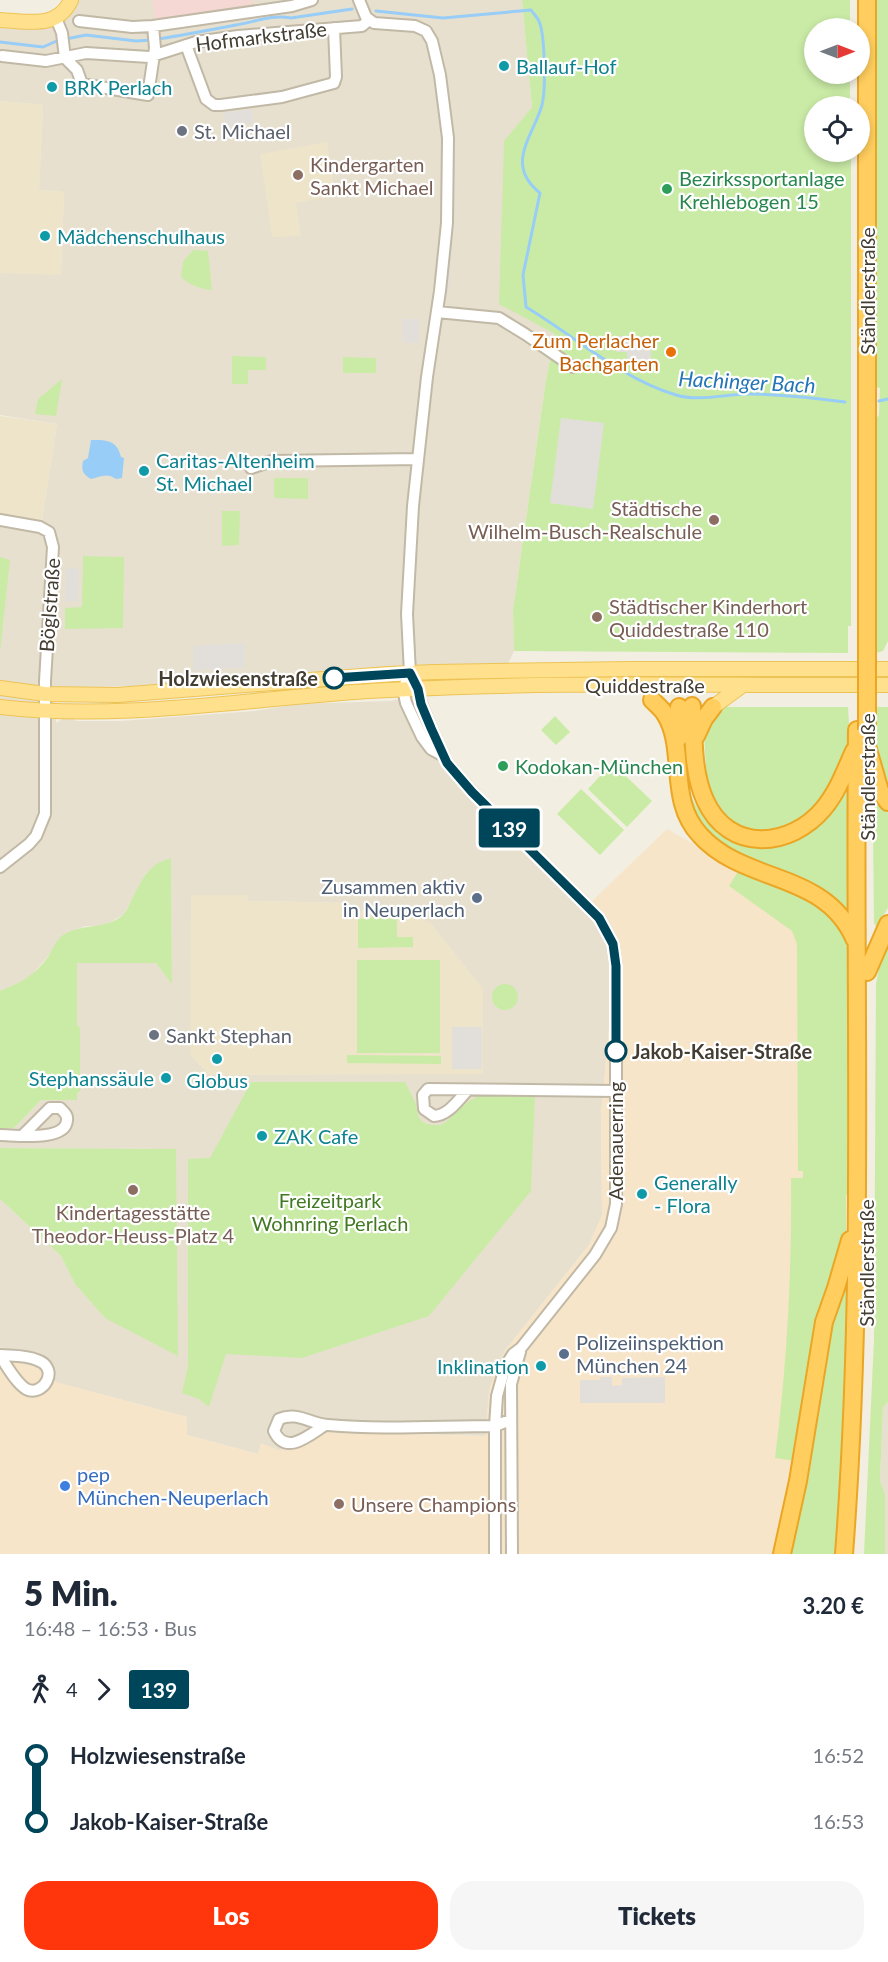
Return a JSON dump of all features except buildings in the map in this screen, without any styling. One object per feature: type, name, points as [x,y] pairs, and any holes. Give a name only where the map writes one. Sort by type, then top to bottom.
[{"type":"highway","points":[[858,0],[858,18]]},
{"type":"highway","name":"Ständlerstraße","points":[[855,1554],[865,1365],[867,972],[862,626],[867,0]]},
{"type":"highway","name":"Ständlerstraße","points":[[857,162],[862,626]]},
{"type":"highway","points":[[652,700],[664,713],[671,726],[680,792],[687,813],[698,834],[734,860],[797,885],[830,904],[845,921],[857,944]]},
{"type":"highway","points":[[686,706],[694,740],[699,784],[706,802],[715,818],[725,828],[746,838],[783,837],[805,826],[824,808],[840,785],[862,738]]},
{"type":"highway","points":[[677,763],[686,706]]},
{"type":"highway","points":[[694,740],[704,719],[713,707]]},
{"type":"highway","points":[[862,738],[880,791],[888,802]]},
{"type":"highway","name":"Ständlerstraße","points":[[844,1554],[853,1412],[857,944],[862,738]]},
{"type":"highway","points":[[867,972],[888,924]]},
{"type":"highway","points":[[782,1554],[798,1481],[824,1322],[850,1240],[856,1232]]},
{"type":"main road","points":[[0,20],[44,21],[57,18],[62,15],[70,0]]},
{"type":"main road","points":[[686,669],[686,706]]},
{"type":"main road","name":"Quiddestraße","points":[[0,688],[45,694],[117,695],[410,673],[888,669]]},
{"type":"main road","points":[[625,685],[652,700]]},
{"type":"main road","name":"Quiddestraße","points":[[0,707],[45,711],[153,709],[403,689],[625,685],[888,685]]},
{"type":"main road","points":[[713,707],[743,685]]},
{"type":"street","points":[[79,21],[154,30],[292,6],[312,0]]},
{"type":"street","points":[[358,0],[369,20]]},
{"type":"street","points":[[57,18],[65,52],[77,70],[82,84],[148,95],[154,52],[154,30]]},
{"type":"street","name":"Hofmarkstraße","points":[[2,56],[46,61],[65,52],[148,57],[154,52],[196,42],[238,36],[362,26],[369,20],[383,24],[415,26],[426,31],[432,40],[440,75],[448,138],[447,223],[437,312]]},
{"type":"street","points":[[186,45],[206,99],[214,105],[221,105],[282,97],[334,83],[336,77],[334,28]]},
{"type":"street","points":[[403,689],[410,673],[407,629],[408,578],[418,459],[437,312],[499,318],[573,367]]},
{"type":"street","points":[[251,468],[272,460],[418,459]]},
{"type":"street","name":"Böglstraße","points":[[0,520],[40,527],[49,532],[53,547],[45,694],[46,803],[42,825],[29,844],[0,867]]},
{"type":"street","name":"Adenauerring","points":[[410,673],[442,755],[472,792],[607,930],[613,944],[616,966],[616,1204],[611,1227],[595,1256],[521,1348],[513,1354],[502,1373],[497,1396],[495,1426],[495,1554]]},
{"type":"street","name":"Adenauerring","points":[[403,689],[406,703],[422,737],[431,749],[442,755]]},
{"type":"street","points":[[468,1090],[616,1091]]},
{"type":"street","points":[[0,1135],[23,1135]]},
{"type":"street","name":"Adenauerring","points":[[512,1554],[511,1384],[521,1348]]},
{"type":"street","points":[[325,1425],[495,1426],[510,1420]]},
{"type":"shaded area","points":[[75,0],[522,0],[532,107],[504,142],[555,333],[546,380],[513,610],[514,651],[508,664],[168,685],[55,688],[56,723],[64,718],[73,718],[76,721],[121,721],[255,711],[298,704],[390,701],[412,697],[422,725],[436,747],[608,931],[615,965],[601,1114],[602,1216],[589,1245],[506,1349],[495,1370],[489,1392],[486,1436],[334,1432],[320,1434],[310,1443],[296,1449],[278,1450],[261,1444],[258,1454],[187,1435],[187,1417],[55,1382],[53,1374],[26,1355],[0,1347],[0,1199],[61,1256],[75,1284],[176,1149],[0,1148],[0,1128],[14,1128],[41,1100],[77,1094],[80,1091],[77,963],[156,963],[172,983],[171,859],[146,873],[124,914],[111,922],[98,926],[85,926],[62,936],[27,980],[0,991],[0,514],[42,521],[57,424],[0,415],[0,273],[61,274],[64,192],[39,190],[43,105],[0,101],[0,23],[54,27],[65,19]],"holes":[[[191,895],[247,895],[248,901],[348,903],[357,911],[399,910],[483,1073],[209,1075]]]},
{"type":"shaded area","points":[[152,0],[252,0],[254,9],[155,23]]},
{"type":"shaded area","points":[[0,101],[43,105],[39,190],[64,192],[61,275],[0,273]]},
{"type":"shaded area","points":[[252,109],[254,123],[226,127],[224,113]]},
{"type":"shaded area","name":"Kindergarten Sankt Michael","points":[[327,142],[336,196],[296,203],[301,236],[272,237],[260,154]]},
{"type":"shaded area","points":[[453,143],[456,143],[454,227],[448,294],[444,297],[452,227]]},
{"type":"shaded area","points":[[402,319],[419,319],[419,343],[402,342]]},
{"type":"shaded area","points":[[616,336],[651,337],[651,360],[627,360],[627,352],[616,352]]},
{"type":"shaded area","points":[[0,416],[57,424],[42,521],[0,514]]},
{"type":"shaded area","points":[[561,418],[604,423],[593,509],[550,503]]},
{"type":"shaded area","points":[[66,568],[79,569],[78,601],[65,601]]},
{"type":"shaded area","points":[[245,643],[245,667],[193,671],[193,646]]},
{"type":"shaded area","points":[[667,829],[739,870],[826,907],[792,1480],[776,1554],[0,1554],[0,1347],[26,1355],[53,1374],[55,1382],[187,1417],[187,1435],[258,1454],[261,1443],[278,1450],[296,1449],[310,1443],[320,1434],[334,1432],[485,1436],[489,1392],[495,1370],[506,1349],[589,1245],[602,1215],[601,1114],[615,966],[608,931],[588,905]]},
{"type":"shaded area","points":[[191,895],[248,895],[248,901],[348,903],[357,911],[399,910],[431,923],[483,989],[483,1074],[209,1075],[190,1055]]},
{"type":"shaded area","points":[[452,1027],[482,1027],[482,1069],[452,1069]]},
{"type":"shaded area","points":[[600,1377],[612,1377],[612,1386],[622,1385],[622,1378],[665,1377],[665,1403],[580,1403],[580,1380],[600,1380]]},
{"type":"shaded area","points":[[888,1402],[888,1554],[885,1554],[880,1481],[883,1407]]},
{"type":"green space","points":[[522,0],[850,0],[850,18],[804,18],[804,84],[850,84],[850,96],[804,96],[804,162],[851,162],[851,626],[848,626],[848,653],[514,651],[513,610],[546,380],[555,334],[499,304],[504,141],[532,107]]},
{"type":"green space","points":[[876,0],[888,0],[888,641],[883,651],[876,653],[874,421],[879,415],[880,388],[875,387]]},
{"type":"green space","points":[[193,250],[208,251],[212,290],[195,286],[181,276],[183,262]]},
{"type":"green space","points":[[232,356],[266,357],[266,370],[248,370],[248,384],[232,384]]},
{"type":"green space","points":[[343,357],[376,358],[376,373],[343,373]]},
{"type":"green space","points":[[62,379],[56,416],[35,414],[38,399]]},
{"type":"green space","points":[[274,478],[308,478],[308,499],[274,498]]},
{"type":"green space","points":[[222,511],[240,511],[239,545],[222,546]]},
{"type":"green space","points":[[83,556],[124,557],[123,628],[65,629],[65,608],[82,607]]},
{"type":"green space","points":[[0,557],[10,560],[0,652]]},
{"type":"green space","points":[[686,706],[686,756],[691,795],[700,810],[720,822],[778,845],[789,842],[820,823],[837,805],[850,786],[849,911],[831,895],[743,858],[709,837],[689,806],[682,761]]},
{"type":"green space","points":[[719,707],[848,707],[850,742],[822,803],[789,828],[759,833],[735,826],[717,809],[707,782],[704,735]]},
{"type":"green space","points":[[877,707],[888,707],[888,796],[875,760]]},
{"type":"green space","points":[[555,716],[570,732],[556,745],[541,730]]},
{"type":"green space","points":[[612,763],[652,801],[627,827],[588,789]]},
{"type":"green space","points":[[581,789],[624,830],[600,855],[557,814]]},
{"type":"green space","points":[[875,802],[888,813],[888,908],[876,927],[874,923],[873,828],[876,828],[876,813],[873,812]]},
{"type":"green space","points":[[171,858],[172,984],[156,963],[77,963],[80,1091],[77,1094],[77,1100],[41,1100],[14,1128],[0,1128],[0,991],[35,972],[63,935],[70,931],[109,923],[123,915],[147,873],[156,864]]},
{"type":"green space","points":[[739,870],[826,907],[851,946],[851,1183],[846,1196],[846,1233],[796,1461],[775,1458],[788,1318],[791,1178],[803,1178],[803,1171],[798,1171],[797,944],[792,931],[729,886]]},
{"type":"green space","points":[[373,913],[382,913],[383,919],[397,919],[397,937],[413,937],[413,947],[358,948],[358,919],[371,918]]},
{"type":"green space","points":[[888,936],[888,1402],[883,1407],[880,1481],[885,1495],[885,1554],[864,1554],[874,1340],[876,984]]},
{"type":"green space","points":[[357,960],[440,960],[440,1053],[357,1053]]},
{"type":"green space","points":[[505,984],[515,987],[518,997],[515,1007],[505,1010],[495,1007],[492,997],[495,987]]},
{"type":"green space","points":[[347,1055],[441,1056],[441,1064],[347,1063]]},
{"type":"green space","name":"Freizeitpark Wohnring Perlach","points":[[251,1082],[405,1082],[415,1102],[419,1118],[424,1123],[432,1125],[446,1122],[466,1103],[478,1096],[535,1096],[531,1191],[429,1316],[302,1358],[226,1354],[209,1407],[199,1399],[182,1393],[188,1366],[188,1159],[210,1158]]},
{"type":"green space","points":[[0,1148],[176,1149],[178,1356],[105,1318],[75,1284],[61,1256],[0,1199]]},
{"type":"green space","points":[[849,1287],[837,1554],[789,1554],[824,1348],[841,1295],[845,1288]]},
{"type":"water","points":[[91,440],[110,442],[117,447],[121,457],[124,458],[122,478],[116,479],[107,475],[91,479],[84,474],[83,461],[88,458]]},
{"type":"waterway","name":"Hachinger Bach","points":[[158,39],[270,18],[291,18],[352,9]]},
{"type":"waterway","name":"Hachinger Bach","points":[[376,11],[443,18],[531,10],[539,21],[544,50],[543,97],[522,161],[529,182],[540,193],[523,275],[526,307],[617,368],[656,388],[676,395],[703,398],[761,394],[845,402]]},
{"type":"waterway","name":"Hachinger Bach","points":[[66,39],[86,35],[136,41],[152,40]]},
{"type":"waterway","name":"Hachinger Bach","points":[[0,42],[43,47],[59,40]]},
{"type":"waterway","name":"Hachinger Bach","points":[[879,401],[888,399]]},
{"type":"bus line","name":"139","points":[[334,678],[410,673],[447,763],[472,792],[599,918],[613,944],[616,966],[616,1051]]},
{"type":"place","name":"Ballauf-Hof","points":[[504,66]]},
{"type":"place","name":"BRK Perlach","points":[[52,87]]},
{"type":"place","name":"St. Michael","points":[[182,131]]},
{"type":"place","name":"Kindergarten Sankt Michael","points":[[298,175]]},
{"type":"place","name":"Bezirkssportanlage Krehlebogen 15","points":[[667,189]]},
{"type":"place","name":"Mädchenschulhaus","points":[[45,236]]},
{"type":"place","name":"Zum Perlacher Bachgarten","points":[[671,352]]},
{"type":"place","name":"Caritas-Altenheim St. Michael","points":[[144,471]]},
{"type":"place","name":"Städtische Wilhelm-Busch-Realschule","points":[[714,520]]},
{"type":"place","name":"Städtischer Kinderhort Quiddestraße 110","points":[[597,617]]},
{"type":"place","name":"Holzwiesenstraße","points":[[334,678]]},
{"type":"place","name":"Kodokan-München","points":[[503,766]]},
{"type":"place","name":"Zusammen aktiv in Neuperlach","points":[[477,898]]},
{"type":"place","name":"Sankt Stephan","points":[[154,1035]]},
{"type":"place","name":"Jakob-Kaiser-Straße","points":[[616,1051]]},
{"type":"place","name":"Globus","points":[[217,1059]]},
{"type":"place","name":"Stephanssäule","points":[[166,1078]]},
{"type":"place","name":"ZAK Cafe","points":[[262,1136]]},
{"type":"place","name":"Kindertagesstätte Theodor-Heuss-Platz 4","points":[[133,1190]]},
{"type":"place","name":"Generally - Flora","points":[[642,1194]]},
{"type":"place","name":"Polizeiinspektion München 24","points":[[564,1354]]},
{"type":"place","name":"Inklination","points":[[541,1366]]},
{"type":"place","name":"pep München-Neuperlach","points":[[65,1486]]},
{"type":"place","name":"Unsere Champions","points":[[339,1504]]}]
